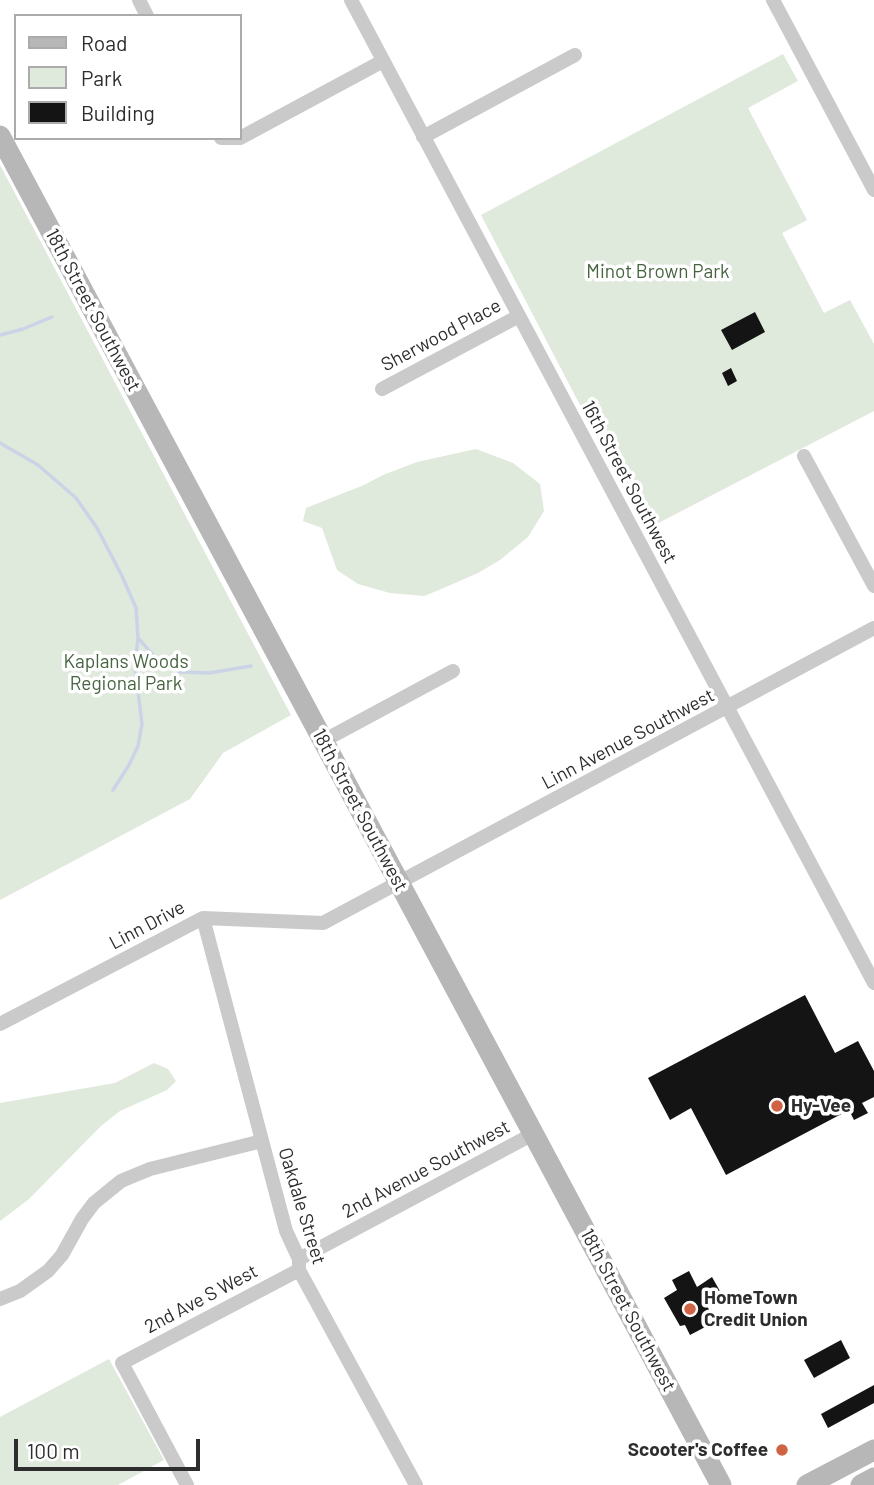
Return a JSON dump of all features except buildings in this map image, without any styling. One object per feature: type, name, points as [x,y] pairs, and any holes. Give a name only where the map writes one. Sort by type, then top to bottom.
[{"type":"street","name":"16th Street Southwest","points":[[351,0],[874,983]]},
{"type":"street","points":[[773,0],[874,190]]},
{"type":"street","points":[[424,137],[575,55]]},
{"type":"street","points":[[242,137],[383,61]]},
{"type":"street","name":"18th Street Southwest","points":[[0,136],[721,1485]]},
{"type":"street","name":"Sherwood Place","points":[[382,389],[519,316]]},
{"type":"street","points":[[804,456],[874,586]]},
{"type":"street","name":"Linn Avenue Southwest","points":[[399,883],[874,628]]},
{"type":"street","points":[[323,741],[453,671]]},
{"type":"street","name":"Linn Drive","points":[[0,1024],[203,918],[323,923],[399,883]]},
{"type":"street","name":"Oakdale Street","points":[[203,918],[286,1231],[299,1264],[416,1485]]},
{"type":"street","name":"2nd Avenue Southwest","points":[[299,1264],[533,1134]]},
{"type":"street","points":[[0,1299],[20,1291],[48,1271],[62,1255],[94,1203],[121,1181],[150,1169],[262,1141]]},
{"type":"street","name":"2nd Ave S West","points":[[187,1485],[122,1363],[299,1264]]},
{"type":"street","points":[[807,1485],[874,1450]]},
{"type":"street","points":[[862,1485],[874,1478]]},
{"type":"green space","name":"Minot Brown Park","points":[[783,54],[798,81],[748,108],[807,220],[782,233],[824,313],[850,300],[874,344],[874,411],[645,530],[481,215]]},
{"type":"green space","name":"Kaplans Woods Regional Park","points":[[0,165],[291,715],[223,753],[190,799],[0,900]]},
{"type":"green space","points":[[476,449],[513,463],[540,484],[544,511],[528,537],[500,560],[439,590],[424,596],[390,593],[358,584],[337,570],[322,528],[303,521],[306,508],[383,475],[417,462]]},
{"type":"green space","points":[[154,1063],[168,1069],[176,1081],[167,1090],[120,1111],[101,1126],[29,1199],[0,1221],[0,1103],[115,1083]]},
{"type":"green space","points":[[109,1359],[164,1460],[118,1485],[0,1485],[0,1417]]},
{"type":"waterway","points":[[0,335],[52,317]]},
{"type":"waterway","points":[[0,443],[38,465],[76,498],[97,528],[136,608],[138,638],[135,666],[142,724],[138,746],[113,790]]},
{"type":"waterway","points":[[138,638],[154,656],[180,672],[209,673],[251,666]]},
{"type":"place","name":"Hy-Vee","points":[[777,1106]]},
{"type":"place","name":"HomeTown Credit Union","points":[[690,1309]]},
{"type":"place","name":"Scooter's Coffee","points":[[782,1450]]}]
